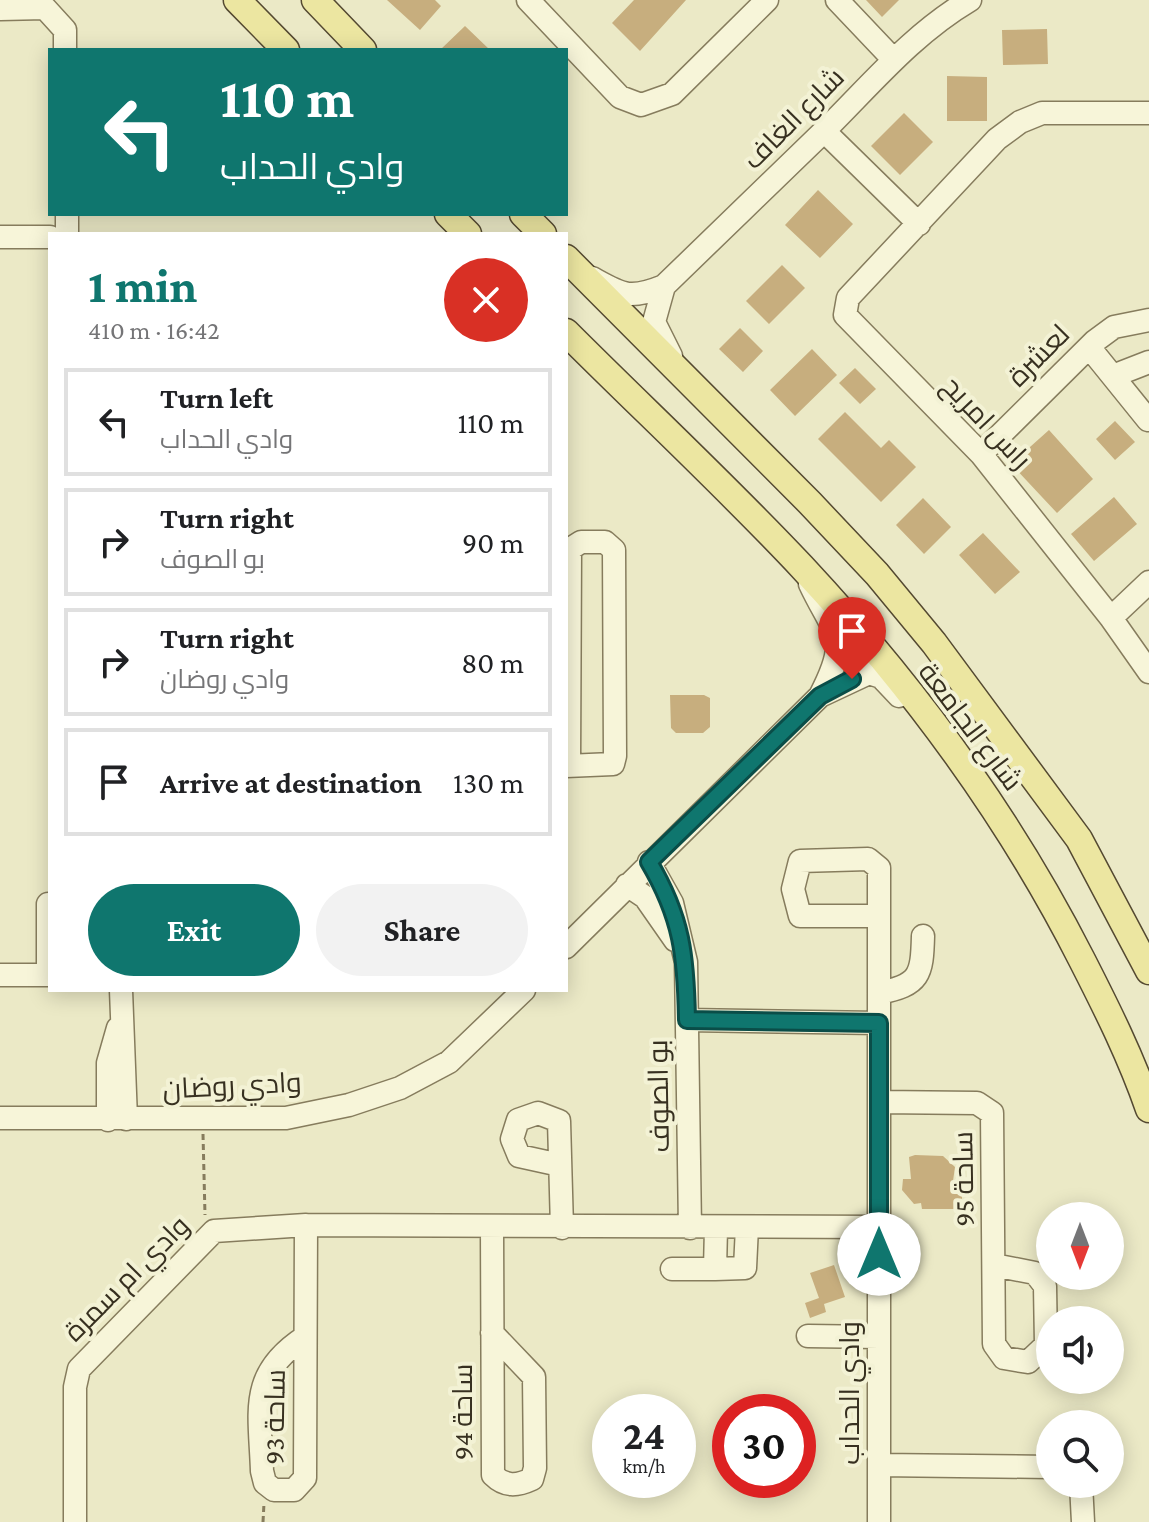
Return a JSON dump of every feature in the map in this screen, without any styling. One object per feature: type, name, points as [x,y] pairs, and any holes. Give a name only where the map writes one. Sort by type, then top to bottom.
[{"type":"main road","points":[[237,0],[284,48]]},
{"type":"main road","points":[[315,0],[361,48]]},
{"type":"main road","points":[[450,216],[466,232]]},
{"type":"main road","points":[[525,216],[541,232]]},
{"type":"main road","name":"شارع الجامعة","points":[[572,264],[877,574],[944,655],[1079,839],[1149,971]]},
{"type":"main road","name":"شارع الجامعة","points":[[568,334],[802,568],[935,725],[978,783],[1039,878],[1131,1056],[1149,1109]]},
{"type":"street","points":[[528,0],[620,97],[641,105],[672,94],[767,0]]},
{"type":"street","points":[[837,0],[893,59]]},
{"type":"street","name":"شارع الغاف","points":[[664,286],[824,131],[893,59],[936,20],[970,0]]},
{"type":"street","points":[[0,9],[45,8],[65,30],[65,48]]},
{"type":"street","name":"راس امريح","points":[[1149,113],[1042,113],[1020,122],[997,139],[848,298],[845,315],[981,454],[1111,618],[1149,672]]},
{"type":"street","points":[[824,131],[919,224]]},
{"type":"street","points":[[0,237],[48,237]]},
{"type":"street","points":[[572,264],[623,295],[639,296],[664,286]]},
{"type":"street","points":[[664,286],[654,322],[664,345],[695,390]]},
{"type":"street","name":"لعشرة","points":[[981,454],[1089,347],[1114,327],[1149,320]]},
{"type":"street","points":[[1089,347],[1148,420]]},
{"type":"street","points":[[1113,376],[1149,362]]},
{"type":"street","points":[[581,542],[605,542],[614,550],[615,756],[613,764],[605,767],[568,766],[570,549],[581,542]]},
{"type":"street","points":[[802,568],[838,638],[837,660],[820,696]]},
{"type":"street","points":[[1111,618],[1149,582]]},
{"type":"street","points":[[568,945],[820,696],[869,673],[881,677],[910,707],[935,725]]},
{"type":"street","name":"بو الصوف","points":[[649,862],[672,903],[686,962],[690,1228]]},
{"type":"street","name":"بو الصوف","points":[[627,885],[645,897],[666,923],[686,962]]},
{"type":"street","name":"وادي الحداب","points":[[879,916],[879,1522]]},
{"type":"street","points":[[1128,927],[1149,951]]},
{"type":"street","points":[[879,993],[901,989],[915,980],[922,966],[923,936]]},
{"type":"street","points":[[0,975],[48,975]]},
{"type":"street","points":[[117,1120],[108,1063],[120,1023],[121,992]]},
{"type":"street","name":"وادي روضان","points":[[0,1118],[286,1118],[349,1105],[400,1088],[449,1062],[522,992]]},
{"type":"street","points":[[687,1020],[879,1023]]},
{"type":"street","name":"ساحة 95","points":[[879,1102],[977,1103],[989,1108],[993,1120],[994,1265]]},
{"type":"street","points":[[560,1165],[562,1228]]},
{"type":"street","name":"وادي ام سمرة","points":[[75,1522],[75,1387],[79,1369],[214,1231],[306,1225],[879,1227]]},
{"type":"street","name":"ساحة 93","points":[[305,1337],[285,1350],[266,1372],[260,1392],[262,1471],[265,1483],[274,1490],[294,1490],[305,1478],[306,1225]]},
{"type":"street","points":[[672,1269],[745,1268],[747,1227]]},
{"type":"street","name":"ساحة 94","points":[[492,1228],[492,1333],[493,1475],[505,1484],[522,1484],[532,1479],[535,1468],[534,1377],[492,1333]]},
{"type":"street","points":[[715,1269],[716,1228]]},
{"type":"street","points":[[808,1336],[879,1337]]},
{"type":"street","points":[[879,1465],[1036,1467]]},
{"type":"street","points":[[1082,1498],[1083,1522]]},
{"type":"path","points":[[202,1119],[206,1237]]},
{"type":"building","points":[[387,0],[435,0],[441,6],[420,30]]},
{"type":"building","points":[[634,0],[686,0],[640,51],[612,23]]},
{"type":"building","points":[[866,0],[899,0],[882,17]]},
{"type":"building","points":[[465,26],[488,48],[442,48]]},
{"type":"building","points":[[1047,29],[1048,64],[1003,65],[1002,30]]},
{"type":"building","points":[[947,76],[987,77],[987,121],[947,121]]},
{"type":"building","points":[[904,113],[933,142],[900,175],[871,146]]},
{"type":"building","points":[[818,190],[853,224],[820,258],[785,225]]},
{"type":"building","points":[[782,265],[805,288],[769,324],[746,301]]},
{"type":"building","points":[[740,328],[763,351],[743,372],[719,349]]},
{"type":"building","points":[[812,349],[837,375],[795,416],[770,390]]},
{"type":"building","points":[[855,368],[876,389],[860,404],[839,383]]},
{"type":"building","points":[[845,412],[881,448],[889,440],[916,467],[881,502],[818,439]]},
{"type":"building","points":[[1115,421],[1135,442],[1115,460],[1096,439]]},
{"type":"building","points":[[1049,430],[1093,479],[1057,513],[1011,464]]},
{"type":"building","points":[[1114,497],[1137,524],[1094,561],[1071,534]]},
{"type":"building","points":[[923,498],[951,527],[924,554],[896,525]]},
{"type":"building","points":[[983,533],[1020,572],[995,594],[959,555]]},
{"type":"building","points":[[670,695],[704,695],[710,698],[710,727],[703,733],[676,733],[671,728]]},
{"type":"building","points":[[943,1156],[955,1167],[953,1181],[962,1181],[962,1209],[922,1209],[921,1203],[914,1204],[902,1190],[903,1179],[911,1179],[909,1157]]},
{"type":"building","points":[[834,1265],[845,1297],[824,1304],[826,1312],[810,1318],[805,1303],[819,1298],[810,1273]]},
{"type":"route","points":[[852,679],[820,696],[649,862],[672,903],[680,926],[686,962],[687,1020],[879,1023],[879,1254]]}]
